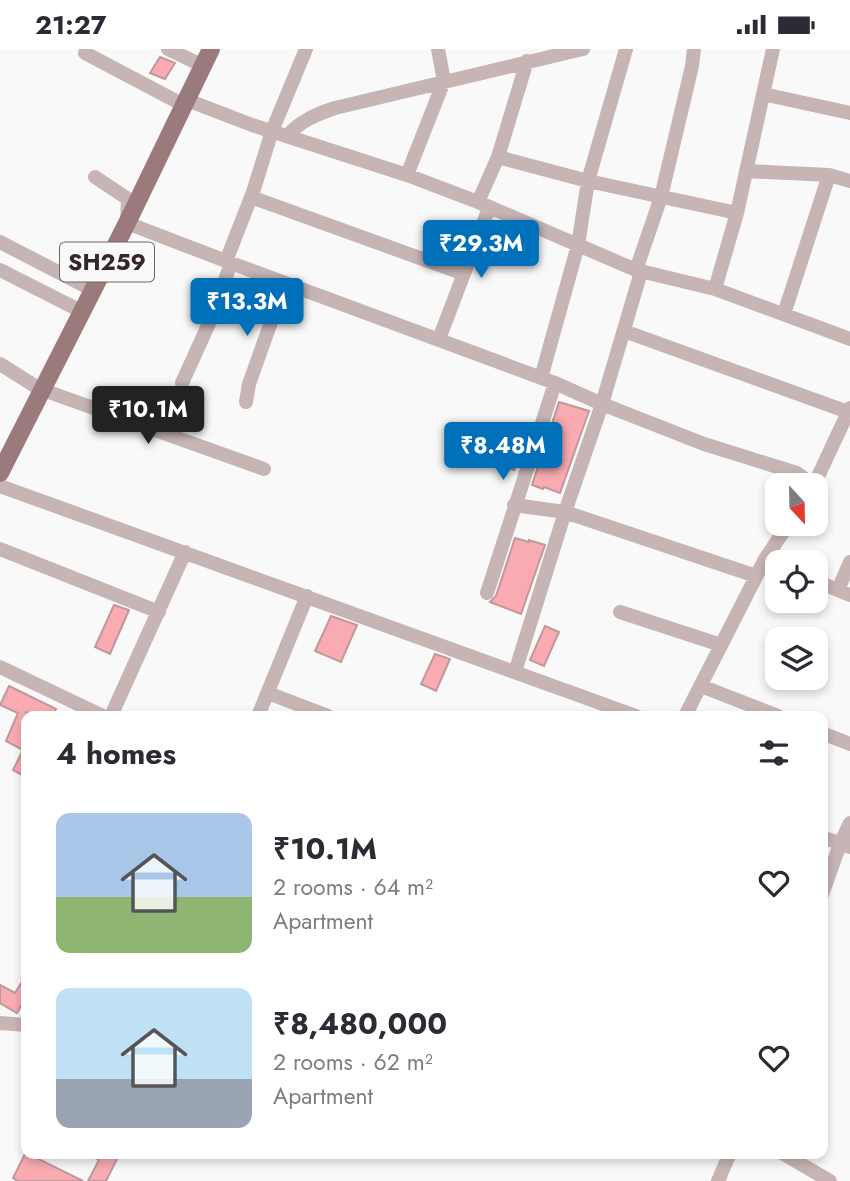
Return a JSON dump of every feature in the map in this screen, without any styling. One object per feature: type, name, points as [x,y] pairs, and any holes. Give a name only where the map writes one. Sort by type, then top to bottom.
[{"type":"main road","name":"SH259","points":[[0,473],[85,286],[128,199],[211,49]]},
{"type":"main road","name":"SH259","points":[[0,455],[127,223],[199,55]]},
{"type":"street","points":[[168,49],[199,55]]},
{"type":"street","points":[[182,383],[211,319],[272,131],[306,49]]},
{"type":"street","points":[[407,175],[444,81],[438,49]]},
{"type":"street","points":[[287,136],[295,127],[324,112],[583,49]]},
{"type":"street","points":[[487,593],[548,380],[578,245],[588,181],[626,49]]},
{"type":"street","points":[[515,671],[624,331],[661,197],[694,49]]},
{"type":"street","points":[[715,289],[737,213],[773,49]]},
{"type":"street","points":[[85,53],[181,101],[407,175],[639,271],[715,289],[850,338]]},
{"type":"street","points":[[439,339],[464,274],[527,61]]},
{"type":"street","points":[[763,94],[850,113]]},
{"type":"street","points":[[498,157],[588,181],[737,213]]},
{"type":"street","points":[[746,171],[829,176],[850,181]]},
{"type":"street","points":[[785,314],[829,176]]},
{"type":"street","points":[[95,177],[128,199],[127,223],[548,380],[704,444],[797,473]]},
{"type":"street","points":[[251,197],[464,274]]},
{"type":"street","points":[[0,242],[85,286]]},
{"type":"street","points":[[0,270],[75,308]]},
{"type":"street","points":[[246,402],[249,384],[285,283]]},
{"type":"street","points":[[624,331],[849,410],[819,473]]},
{"type":"street","points":[[0,365],[39,388],[264,469]]},
{"type":"street","points":[[0,486],[623,711]]},
{"type":"street","points":[[514,505],[565,512],[756,576]]},
{"type":"street","points":[[0,549],[159,612]]},
{"type":"street","points":[[113,711],[185,552]]},
{"type":"street","points":[[844,593],[850,562]]},
{"type":"street","points":[[688,711],[756,576],[765,568]]},
{"type":"street","points":[[260,711],[307,596]]},
{"type":"street","points":[[620,612],[721,645]]},
{"type":"street","points":[[2,673],[91,711]]},
{"type":"street","points":[[701,686],[765,711]]},
{"type":"street","points":[[268,693],[314,711]]},
{"type":"street","points":[[828,735],[850,744]]},
{"type":"street","points":[[828,882],[845,846],[850,823]]},
{"type":"street","points":[[828,840],[845,846]]},
{"type":"street","points":[[0,1023],[21,1023]]},
{"type":"street","points":[[718,1181],[727,1159]]},
{"type":"street","points":[[792,1159],[830,1181]]},
{"type":"building","points":[[160,57],[175,63],[165,79],[150,73]]},
{"type":"building","points":[[559,402],[589,411],[560,493],[532,485]]},
{"type":"building","points":[[514,423],[529,428],[514,470],[499,465]]},
{"type":"building","points":[[515,538],[545,545],[521,614],[490,602],[496,596]]},
{"type":"building","points":[[114,605],[129,610],[110,654],[95,647]]},
{"type":"building","points":[[331,616],[357,625],[341,662],[315,651]]},
{"type":"building","points":[[545,626],[559,632],[544,666],[530,660]]},
{"type":"building","points":[[435,654],[450,659],[436,691],[421,684]]},
{"type":"building","points":[[9,686],[56,709],[21,711],[21,749],[6,741],[18,713],[0,705]]},
{"type":"building","points":[[21,754],[21,774],[13,770]]},
{"type":"building","points":[[21,983],[21,1006],[17,1013],[0,1003],[0,985],[15,993]]},
{"type":"building","points":[[22,1159],[38,1159],[83,1181],[18,1181],[13,1178]]},
{"type":"building","points":[[117,1159],[106,1181],[88,1181],[99,1160]]}]
